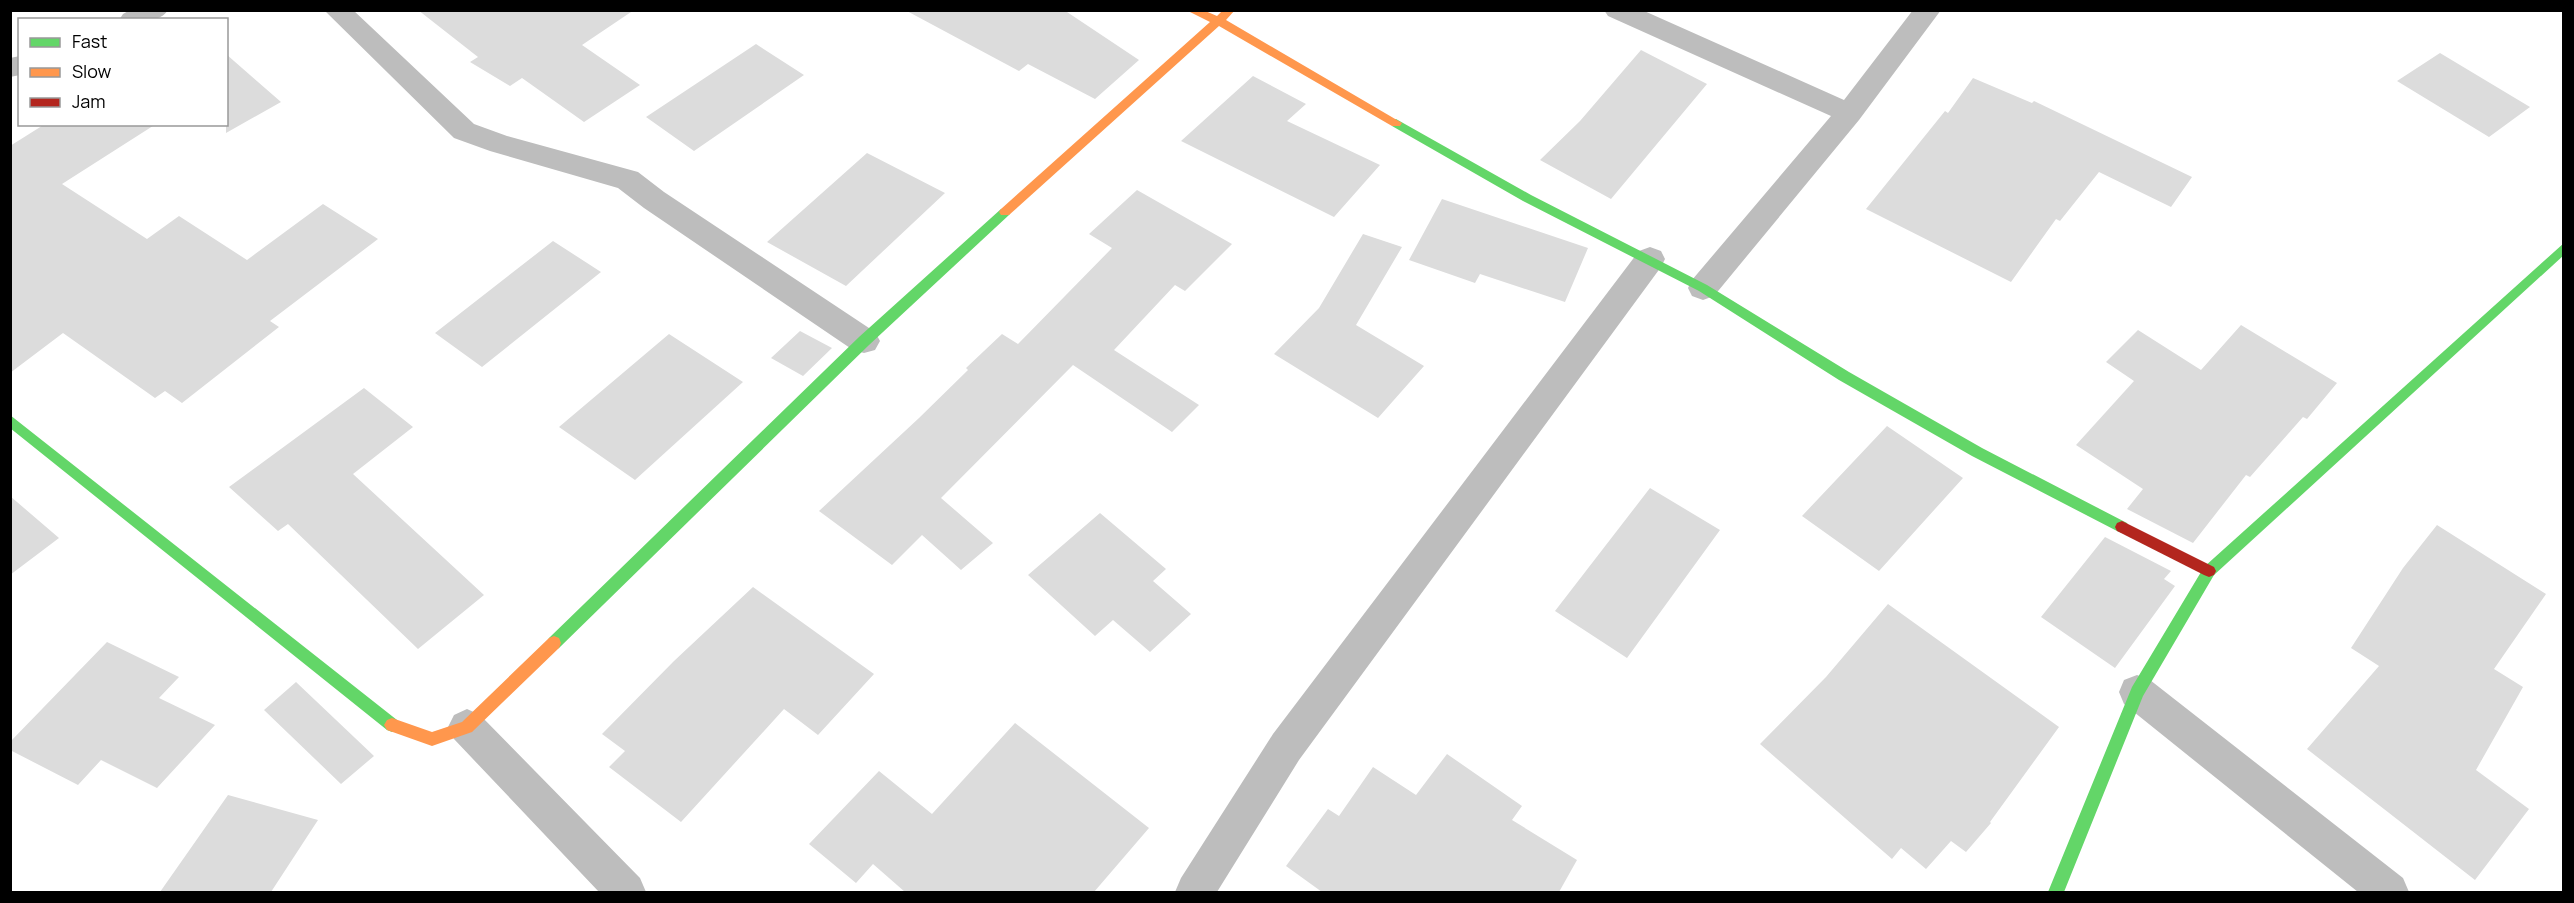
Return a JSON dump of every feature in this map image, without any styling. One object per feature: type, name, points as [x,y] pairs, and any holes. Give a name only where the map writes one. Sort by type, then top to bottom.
[{"type":"street","points":[[137,18],[155,10]]},
{"type":"street","points":[[337,10],[464,131],[500,144],[628,180],[654,201],[864,341]]},
{"type":"street","points":[[1191,10],[1219,21],[1527,198],[1703,288],[1844,376],[1977,452],[2209,571]]},
{"type":"street","points":[[10,420],[392,725],[432,739],[467,727],[864,341],[1099,126],[1230,10]]},
{"type":"street","points":[[1617,10],[1849,113]]},
{"type":"street","points":[[1703,288],[1849,113],[1928,10]]},
{"type":"street","points":[[2056,892],[2137,692],[2209,571],[2564,247]]},
{"type":"street","points":[[1195,892],[1286,747],[1492,468],[1650,260]]},
{"type":"street","points":[[2137,692],[2389,892]]},
{"type":"street","points":[[467,727],[626,892]]},
{"type":"building","points":[[418,10],[634,10],[582,45],[640,85],[584,122],[522,78],[510,86],[470,62],[478,57]]},
{"type":"building","points":[[905,10],[1064,10],[1139,60],[1095,99],[1028,64],[1019,71]]},
{"type":"building","points":[[756,44],[804,75],[694,151],[646,117]]},
{"type":"building","points":[[1641,50],[1707,84],[1611,199],[1540,160],[1580,121]]},
{"type":"building","points":[[2440,53],[2530,107],[2489,137],[2397,81]]},
{"type":"building","points":[[228,56],[281,102],[226,133],[226,126],[228,126]]},
{"type":"building","points":[[1253,76],[1306,104],[1287,121],[1380,165],[1334,217],[1181,141]]},
{"type":"building","points":[[1973,78],[2032,103],[2034,101],[2192,177],[2171,207],[2099,172],[2060,221],[2056,219],[2011,282],[1866,209],[1945,111],[1948,113]]},
{"type":"building","points":[[42,126],[153,126],[62,184],[147,239],[179,216],[247,260],[323,204],[378,239],[270,321],[279,327],[182,403],[165,391],[155,398],[63,333],[10,373],[10,146]]},
{"type":"building","points":[[867,153],[945,193],[846,286],[767,242]]},
{"type":"building","points":[[1137,190],[1232,244],[1185,291],[1175,285],[1114,350],[1199,405],[1172,432],[1073,365],[941,498],[993,543],[961,570],[922,535],[892,565],[819,511],[919,418],[1002,334],[1018,344],[1112,248],[1089,234]]},
{"type":"building","points":[[1442,199],[1588,248],[1565,302],[1480,274],[1475,283],[1409,260]]},
{"type":"building","points":[[1363,234],[1402,247],[1356,325],[1424,366],[1378,418],[1274,354],[1319,308]]},
{"type":"building","points":[[553,241],[601,272],[482,367],[435,333]]},
{"type":"building","points":[[2241,325],[2337,383],[2307,419],[2303,417],[2250,477],[2246,475],[2193,543],[2127,509],[2143,489],[2076,445],[2134,381],[2106,362],[2138,330],[2201,370]]},
{"type":"building","points":[[800,331],[832,348],[803,376],[771,358]]},
{"type":"building","points":[[669,334],[743,382],[635,480],[559,427]]},
{"type":"building","points":[[364,388],[413,427],[353,474],[484,595],[418,649],[288,524],[278,531],[229,487]]},
{"type":"building","points":[[1887,426],[1963,478],[1879,571],[1802,516]]},
{"type":"building","points":[[1650,488],[1720,530],[1627,658],[1555,611]]},
{"type":"building","points":[[10,496],[59,538],[10,575]]},
{"type":"building","points":[[1100,513],[1166,569],[1153,581],[1191,614],[1150,652],[1113,620],[1095,636],[1028,575]]},
{"type":"building","points":[[2437,525],[2546,594],[2494,669],[2523,687],[2476,770],[2529,809],[2475,880],[2307,749],[2379,666],[2351,648],[2403,568]]},
{"type":"building","points":[[2105,537],[2171,571],[2164,579],[2175,586],[2115,668],[2041,617]]},
{"type":"building","points":[[753,587],[874,674],[818,735],[784,709],[681,822],[609,767],[625,751],[602,734],[674,661]]},
{"type":"building","points":[[1888,604],[2059,727],[1991,823],[1966,852],[1951,841],[1926,869],[1901,848],[1892,859],[1760,744],[1826,677]]},
{"type":"building","points":[[107,642],[179,677],[159,698],[215,725],[157,788],[101,760],[78,785],[10,750],[10,742]]},
{"type":"building","points":[[296,682],[374,756],[341,784],[264,710]]},
{"type":"building","points":[[1015,723],[1149,828],[1094,892],[905,892],[873,864],[856,883],[809,844],[879,771],[932,814]]},
{"type":"building","points":[[1447,754],[1522,806],[1512,820],[1577,860],[1559,892],[1322,892],[1286,866],[1328,809],[1339,816],[1373,767],[1416,795]]},
{"type":"building","points":[[228,795],[318,820],[271,892],[160,892]]},
{"type":"traffic: fast","points":[[1396,123],[1527,198],[1703,288],[1844,376],[1977,452],[2122,527]]},
{"type":"traffic: fast","points":[[554,643],[864,341],[1005,212]]},
{"type":"traffic: fast","points":[[2056,892],[2137,692],[2209,571],[2564,247]]},
{"type":"traffic: fast","points":[[10,420],[392,725]]},
{"type":"traffic: slow","points":[[1191,10],[1219,21],[1396,123]]},
{"type":"traffic: slow","points":[[1005,212],[1230,10]]},
{"type":"traffic: slow","points":[[392,725],[432,739],[467,727],[554,643]]},
{"type":"traffic: jam","points":[[2122,527],[2209,571]]}]
